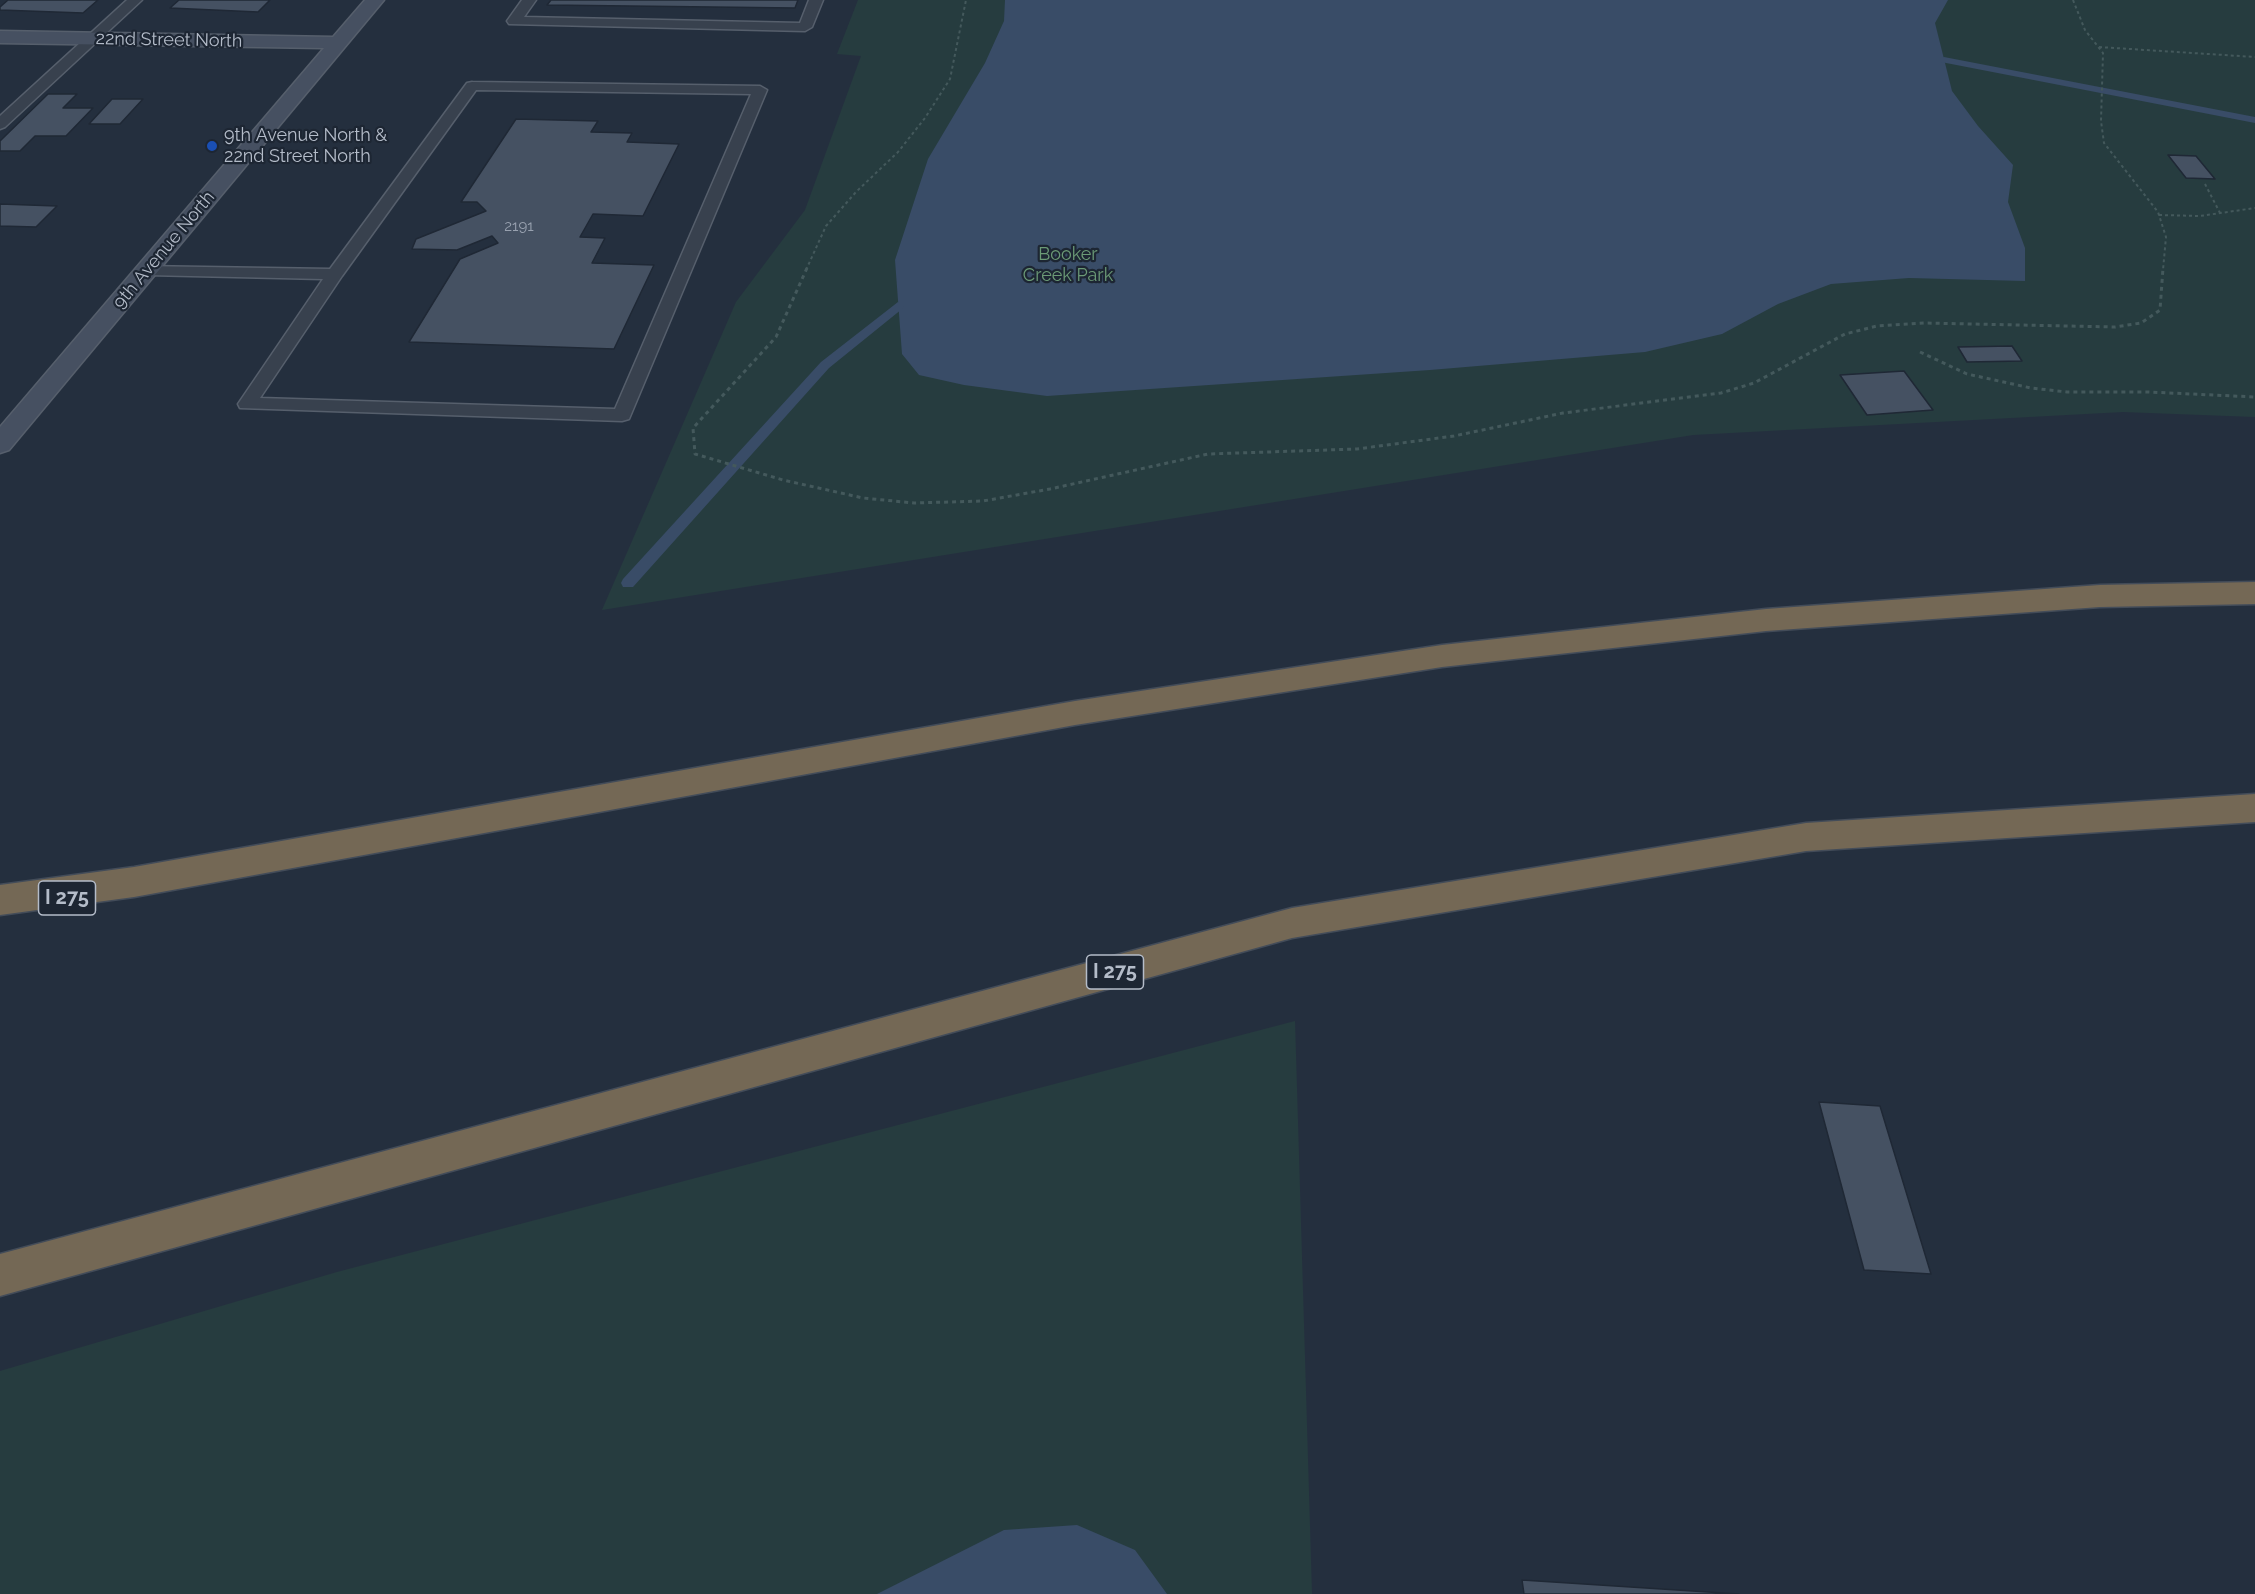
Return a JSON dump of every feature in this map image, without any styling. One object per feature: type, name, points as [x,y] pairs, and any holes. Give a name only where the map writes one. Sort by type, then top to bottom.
[{"type":"highway","name":"I 275","points":[[0,913],[134,882],[1075,713],[1442,656],[1766,620],[2100,596],[2255,593]]},
{"type":"highway","name":"I 275","points":[[0,1275],[1292,923],[1806,837],[2255,808]]},
{"type":"highway","points":[[0,900],[134,882]]},
{"type":"street","name":"9th Avenue North","points":[[0,444],[375,0]]},
{"type":"street","name":"22nd Street North","points":[[0,37],[339,43]]},
{"type":"lane","points":[[0,124],[135,0]]},
{"type":"lane","points":[[529,0],[514,21],[805,27],[816,0]]},
{"type":"lane","points":[[472,86],[760,90],[622,415],[247,404],[335,274],[472,86]]},
{"type":"lane","points":[[147,270],[335,274]]},
{"type":"path","points":[[966,0],[950,79],[925,118],[898,152],[856,192],[826,226],[776,337],[693,428],[695,454],[783,480],[863,498],[914,503],[983,501],[1050,489],[1209,454],[1357,449],[1454,436],[1563,413],[1721,393],[1754,383],[1845,334],[1877,326],[1924,323],[2115,327],[2141,323],[2160,310],[2166,237],[2159,215],[2104,143],[2101,122],[2103,53],[2085,30],[2073,0]]},
{"type":"path","points":[[2098,47],[2255,57]]},
{"type":"path","points":[[2205,184],[2220,213]]},
{"type":"path","points":[[2159,215],[2200,216],[2255,208]]},
{"type":"path","points":[[1920,352],[1967,374],[2031,388],[2067,392],[2149,392],[2255,397]]},
{"type":"green space","name":"Booker Creek Park","points":[[858,0],[2255,0],[2255,417],[2123,412],[1693,435],[602,610],[736,302],[805,210],[861,56],[837,54]]},
{"type":"green space","points":[[1295,1021],[1312,1594],[0,1594],[0,1371],[337,1272]]},
{"type":"water","points":[[1005,0],[1948,0],[1935,23],[1952,91],[1978,126],[2013,165],[2008,202],[2025,248],[2025,281],[1909,278],[1831,284],[1778,304],[1722,334],[1645,352],[1430,370],[1047,396],[964,385],[919,375],[902,354],[895,260],[928,159],[985,63],[1004,21]]},
{"type":"water","points":[[1077,1525],[1135,1550],[1167,1594],[877,1594],[1004,1530]]},
{"type":"building","points":[[8,0],[98,0],[83,13],[0,10],[0,7]]},
{"type":"building","points":[[179,0],[270,0],[258,12],[170,8]]},
{"type":"building","points":[[551,0],[798,0],[795,8],[547,5]]},
{"type":"building","points":[[48,94],[77,94],[63,108],[93,108],[66,136],[35,136],[20,151],[0,151],[0,141]]},
{"type":"building","points":[[112,99],[143,99],[120,124],[89,124]]},
{"type":"building","points":[[516,119],[598,121],[591,132],[632,133],[627,142],[679,144],[643,216],[593,214],[580,237],[605,238],[592,263],[654,265],[614,349],[409,342],[460,259],[498,243],[492,236],[457,250],[412,249],[416,239],[486,211],[477,202],[461,202]]},
{"type":"building","points":[[2168,155],[2196,156],[2215,179],[2186,178]]},
{"type":"building","points":[[0,204],[57,206],[36,227],[0,226]]},
{"type":"building","points":[[2012,346],[2022,361],[1967,362],[1958,347]]},
{"type":"building","points":[[1904,371],[1933,410],[1867,415],[1840,375]]},
{"type":"building","points":[[1819,1102],[1880,1106],[1931,1274],[1864,1270]]},
{"type":"building","points":[[1522,1580],[1739,1594],[1524,1594]]},
{"type":"waterway","points":[[1944,60],[2255,120]]},
{"type":"waterway","points":[[628,583],[825,365],[898,306]]},
{"type":"place","name":"9th Avenue North & 22nd Street North","points":[[212,146]]}]
